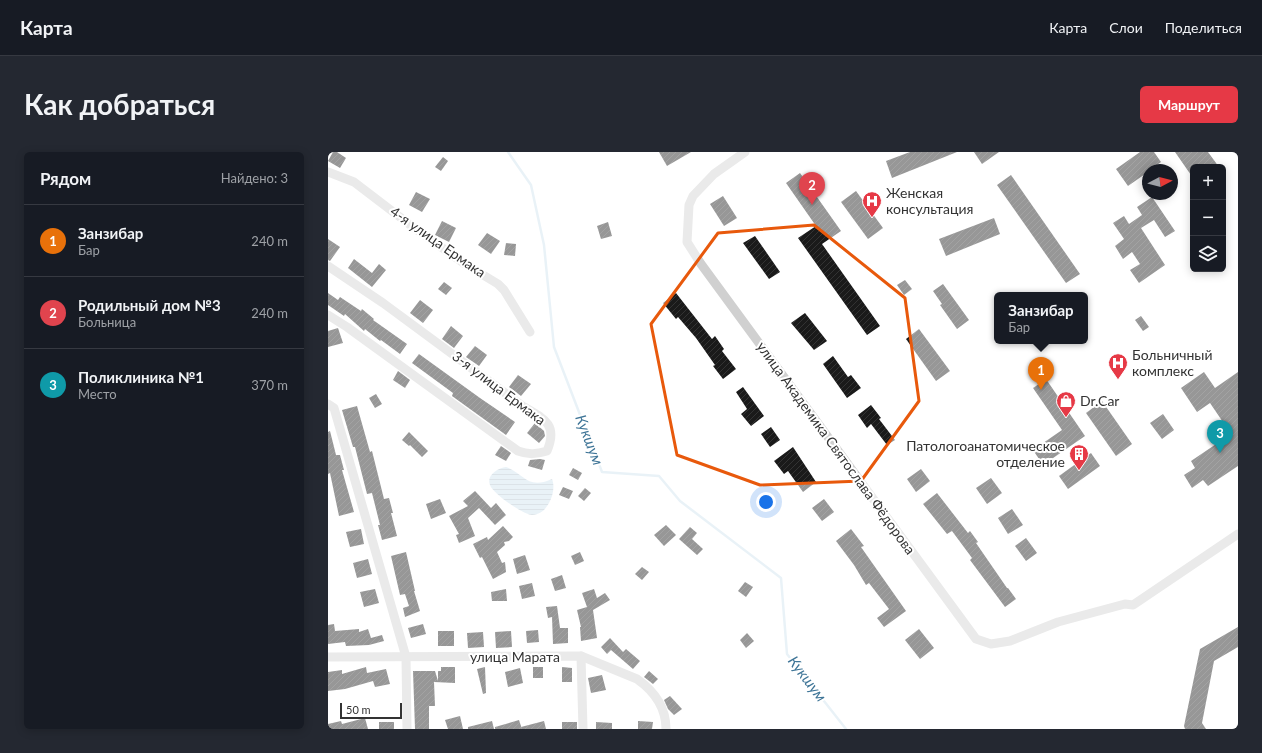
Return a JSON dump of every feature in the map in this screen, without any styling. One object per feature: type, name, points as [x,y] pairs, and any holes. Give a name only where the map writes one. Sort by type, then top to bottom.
[{"type":"street","name":"улица Академика Святослава Фёдорова","points":[[745,152],[714,174],[693,196],[689,205],[687,242],[976,639],[991,644],[1010,640],[1058,622],[1125,604],[1133,605],[1238,534]]},
{"type":"street","name":"4-я улица Ермака","points":[[328,172],[354,182],[409,224],[466,264],[498,284],[504,290],[530,332]]},
{"type":"street","name":"3-я улица Ермака","points":[[328,266],[383,303],[524,407],[543,418],[548,423],[552,432],[552,441],[547,452],[527,454],[518,451],[347,327],[328,315]]},
{"type":"street","points":[[331,406],[406,657],[407,729]]},
{"type":"street","points":[[582,656],[583,729]]},
{"type":"street","name":"улица Марата","points":[[328,657],[582,656],[644,684],[657,697],[662,710],[666,729]]},
{"type":"highlighted area","points":[[814,225],[905,298],[919,401],[861,481],[760,485],[677,455],[651,324],[718,233]]},
{"type":"water","points":[[506,467],[531,482],[544,482],[552,479],[552,497],[544,510],[538,514],[532,515],[522,512],[492,489],[489,481],[491,475],[496,470]]},
{"type":"building","points":[[333,152],[337,152],[346,158],[340,168],[328,161]]},
{"type":"building","points":[[659,152],[691,152],[667,166]]},
{"type":"building","points":[[910,152],[957,152],[892,178],[886,161]]},
{"type":"building","points":[[974,152],[999,152],[982,164]]},
{"type":"building","points":[[1140,152],[1154,152],[1161,162],[1158,164],[1142,164],[1142,176],[1128,186],[1116,169]]},
{"type":"building","points":[[1175,152],[1208,152],[1217,164],[1190,164],[1190,174]]},
{"type":"building","points":[[443,157],[448,161],[441,171],[435,167]]},
{"type":"building","points":[[800,173],[841,231],[822,244],[880,326],[867,335],[798,238],[816,226],[786,183]]},
{"type":"building","points":[[1011,175],[1080,274],[1066,283],[997,185]]},
{"type":"building","points":[[856,191],[883,228],[868,239],[841,202]]},
{"type":"building","points":[[416,192],[430,199],[422,212],[409,205]]},
{"type":"building","points":[[723,196],[737,218],[724,226],[710,204]]},
{"type":"building","points":[[1148,200],[1154,200],[1175,231],[1165,237],[1154,220],[1141,228],[1165,265],[1139,283],[1130,270],[1140,264],[1132,252],[1123,259],[1115,246],[1124,239],[1113,223],[1124,216],[1129,224],[1142,215],[1137,207]]},
{"type":"building","points":[[994,218],[1000,234],[946,256],[939,239]]},
{"type":"building","points":[[442,221],[456,228],[449,242],[435,235]]},
{"type":"building","points":[[608,222],[612,236],[601,239],[597,226]]},
{"type":"building","points":[[487,233],[500,241],[491,254],[478,245]]},
{"type":"building","points":[[755,236],[780,272],[769,279],[743,243]]},
{"type":"building","points":[[328,239],[340,247],[330,261],[328,260]]},
{"type":"building","points":[[506,243],[516,244],[515,256],[504,255]]},
{"type":"building","points":[[354,259],[372,273],[379,264],[386,270],[372,287],[348,268]]},
{"type":"building","points":[[905,280],[912,289],[904,295],[897,285]]},
{"type":"building","points":[[444,282],[452,288],[446,295],[438,289]]},
{"type":"building","points":[[943,284],[969,320],[957,329],[940,305],[942,304],[933,291]]},
{"type":"building","points":[[328,293],[338,300],[340,297],[361,311],[362,309],[374,319],[373,320],[407,344],[400,354],[365,329],[364,331],[345,314],[344,316],[328,305]]},
{"type":"building","points":[[676,293],[712,339],[715,336],[724,349],[722,351],[736,369],[723,379],[713,366],[715,365],[696,338],[678,317],[676,319],[663,303]]},
{"type":"building","points":[[420,300],[433,310],[423,323],[410,313]]},
{"type":"building","points":[[805,313],[827,341],[814,350],[791,323]]},
{"type":"building","points":[[1141,316],[1149,327],[1143,331],[1135,320]]},
{"type":"building","points":[[451,326],[463,336],[454,348],[442,339]]},
{"type":"building","points":[[338,328],[343,343],[328,347],[328,331]]},
{"type":"building","points":[[919,329],[950,371],[936,381],[906,339]]},
{"type":"building","points":[[475,346],[487,355],[479,366],[466,357]]},
{"type":"building","points":[[419,354],[515,422],[506,435],[452,396],[453,393],[412,363]]},
{"type":"building","points":[[833,356],[848,377],[851,375],[861,388],[847,398],[823,364]]},
{"type":"building","points":[[398,371],[410,380],[405,388],[393,380]]},
{"type":"building","points":[[1204,372],[1215,388],[1238,372],[1238,466],[1208,486],[1203,480],[1192,488],[1184,475],[1195,468],[1191,461],[1231,434],[1210,403],[1197,412],[1181,388]]},
{"type":"building","points":[[518,375],[531,384],[521,396],[509,387]]},
{"type":"building","points":[[1046,379],[1085,436],[1043,465],[1033,450],[1062,430],[1033,388]]},
{"type":"building","points":[[743,387],[764,416],[751,426],[741,414],[747,409],[736,392]]},
{"type":"building","points":[[376,394],[382,404],[375,408],[369,398]]},
{"type":"building","points":[[1102,401],[1132,444],[1116,456],[1086,413]]},
{"type":"building","points":[[871,405],[881,418],[879,419],[895,440],[887,445],[871,424],[867,428],[858,415]]},
{"type":"building","points":[[357,406],[370,452],[372,451],[384,499],[389,498],[393,513],[391,513],[397,536],[382,540],[372,493],[367,494],[355,447],[353,447],[342,410]]},
{"type":"building","points":[[1163,414],[1174,430],[1162,439],[1150,423]]},
{"type":"building","points":[[535,423],[544,431],[545,436],[539,443],[527,433]]},
{"type":"building","points":[[771,427],[780,440],[770,447],[761,434]]},
{"type":"building","points":[[330,431],[336,455],[340,455],[344,470],[342,470],[354,512],[339,516],[330,473],[328,474],[328,432]]},
{"type":"building","points":[[409,432],[428,451],[422,457],[410,445],[409,446],[402,440]]},
{"type":"building","points":[[501,446],[511,453],[506,461],[495,455]]},
{"type":"building","points":[[793,447],[816,482],[803,492],[788,471],[784,474],[774,461]]},
{"type":"building","name":"Патологоанатомическое отделение","points":[[1091,453],[1100,466],[1068,489],[1059,476]]},
{"type":"building","points":[[530,460],[545,460],[542,470],[528,466]]},
{"type":"building","points":[[573,468],[582,473],[578,480],[569,475]]},
{"type":"building","points":[[921,469],[930,481],[916,492],[907,479]]},
{"type":"building","points":[[991,478],[1002,493],[987,504],[976,488]]},
{"type":"building","points":[[563,487],[573,491],[569,499],[559,495]]},
{"type":"building","points":[[585,488],[591,493],[584,501],[578,496]]},
{"type":"building","points":[[475,491],[491,508],[496,503],[506,515],[495,525],[479,508],[468,518],[475,536],[459,543],[456,535],[459,534],[449,516],[468,506],[463,501]]},
{"type":"building","points":[[937,493],[968,533],[970,531],[978,542],[976,543],[1016,599],[1005,607],[970,560],[972,558],[952,531],[947,534],[923,504]]},
{"type":"building","points":[[440,499],[446,513],[431,519],[426,504]]},
{"type":"building","points":[[824,499],[834,512],[822,521],[812,508]]},
{"type":"building","points":[[1012,509],[1023,525],[1008,534],[998,518]]},
{"type":"building","points":[[666,525],[676,535],[664,546],[654,535]]},
{"type":"building","points":[[503,526],[513,537],[509,541],[504,542],[505,545],[497,552],[502,563],[505,562],[506,572],[493,579],[482,557],[480,558],[473,544],[487,537],[488,540]]},
{"type":"building","points":[[690,527],[697,533],[692,539],[703,549],[697,555],[679,539]]},
{"type":"building","points":[[361,529],[364,544],[350,547],[346,532]]},
{"type":"building","points":[[851,529],[864,546],[861,547],[906,611],[884,627],[877,618],[889,609],[869,583],[866,585],[854,565],[836,541]]},
{"type":"building","points":[[1026,538],[1037,553],[1026,561],[1015,546]]},
{"type":"building","points":[[406,552],[414,591],[420,611],[405,617],[403,608],[409,606],[405,594],[400,595],[391,556]]},
{"type":"building","points":[[580,552],[584,561],[575,565],[571,556]]},
{"type":"building","points":[[525,555],[530,570],[517,574],[513,559]]},
{"type":"building","points":[[368,559],[372,574],[357,578],[353,563]]},
{"type":"building","points":[[642,567],[649,572],[642,580],[635,574]]},
{"type":"building","points":[[562,575],[566,588],[555,591],[551,579]]},
{"type":"building","points":[[745,582],[753,587],[746,597],[738,591]]},
{"type":"building","points":[[532,583],[535,596],[522,599],[519,586]]},
{"type":"building","points":[[375,589],[379,603],[364,607],[360,592]]},
{"type":"building","points":[[506,589],[507,601],[492,601],[491,592]]},
{"type":"building","points":[[594,589],[597,598],[605,593],[610,600],[593,610],[597,638],[581,641],[581,627],[577,610],[587,607],[582,593]]},
{"type":"building","points":[[557,606],[560,628],[568,628],[568,643],[553,644],[552,617],[548,618],[546,607]]},
{"type":"building","points":[[334,624],[335,631],[359,629],[359,632],[368,629],[371,638],[382,635],[384,641],[369,645],[346,646],[345,642],[328,644],[328,625]]},
{"type":"building","points":[[423,624],[426,634],[411,638],[408,628]]},
{"type":"building","points":[[1238,627],[1238,647],[1214,661],[1202,723],[1206,729],[1185,729],[1184,726],[1200,649]]},
{"type":"building","points":[[919,629],[934,648],[920,659],[905,640]]},
{"type":"building","points":[[538,630],[539,642],[527,643],[526,631]]},
{"type":"building","points":[[438,631],[454,631],[454,646],[438,646]]},
{"type":"building","points":[[511,631],[512,647],[496,648],[495,632]]},
{"type":"building","points":[[483,632],[484,647],[468,648],[467,633]]},
{"type":"building","points":[[747,633],[754,641],[746,648],[740,640]]},
{"type":"building","points":[[610,638],[623,652],[626,649],[640,661],[633,669],[611,650],[607,654],[601,647]]},
{"type":"building","points":[[366,667],[367,673],[386,669],[390,684],[375,687],[373,681],[345,689],[328,691],[328,672],[342,670],[342,674]]},
{"type":"building","points":[[441,667],[455,667],[455,683],[434,682],[435,706],[429,706],[429,729],[415,729],[413,671],[435,671],[438,681],[438,671],[441,671]]},
{"type":"building","points":[[485,667],[486,693],[483,694],[477,669]]},
{"type":"building","points":[[533,667],[543,667],[543,678],[533,678]]},
{"type":"building","points":[[562,667],[572,668],[572,682],[562,682]]},
{"type":"building","points":[[520,668],[523,683],[508,687],[505,672]]},
{"type":"building","points":[[649,671],[658,679],[653,684],[644,677]]},
{"type":"building","points":[[602,675],[606,690],[591,693],[588,678]]},
{"type":"building","points":[[670,696],[682,709],[674,715],[668,709],[664,700]]},
{"type":"building","points":[[460,716],[463,729],[448,729],[445,720]]},
{"type":"building","points":[[365,718],[368,729],[328,729],[328,724],[341,721],[342,724]]},
{"type":"building","points":[[519,720],[522,729],[495,729],[495,727]]},
{"type":"building","points":[[492,721],[494,729],[468,729],[468,727]]},
{"type":"building","points":[[544,721],[546,729],[522,729],[521,727]]},
{"type":"building","points":[[638,721],[653,722],[652,729],[638,729]]},
{"type":"building","points":[[379,722],[394,722],[394,729],[379,729]]},
{"type":"building","points":[[562,722],[577,722],[577,729],[562,729]]},
{"type":"building","points":[[596,722],[612,723],[612,729],[596,729]]},
{"type":"waterway","name":"Кукшум","points":[[508,152],[531,185],[544,245],[554,347],[602,472],[659,476],[680,501],[781,578],[787,654],[846,729]]},
{"type":"place","name":"Родильный дом №3","points":[[812,205]]},
{"type":"place","name":"Женская консультация","points":[[872,218]]},
{"type":"place","name":"Больничный комплекс","points":[[1118,380]]},
{"type":"place","name":"Занзибар","points":[[1041,390]]},
{"type":"place","name":"Dr.Car","points":[[1066,418]]},
{"type":"place","name":"Поликлиника №1","points":[[1220,453]]},
{"type":"place","name":"Патологоанатомическое отделение","points":[[1079,471]]}]
